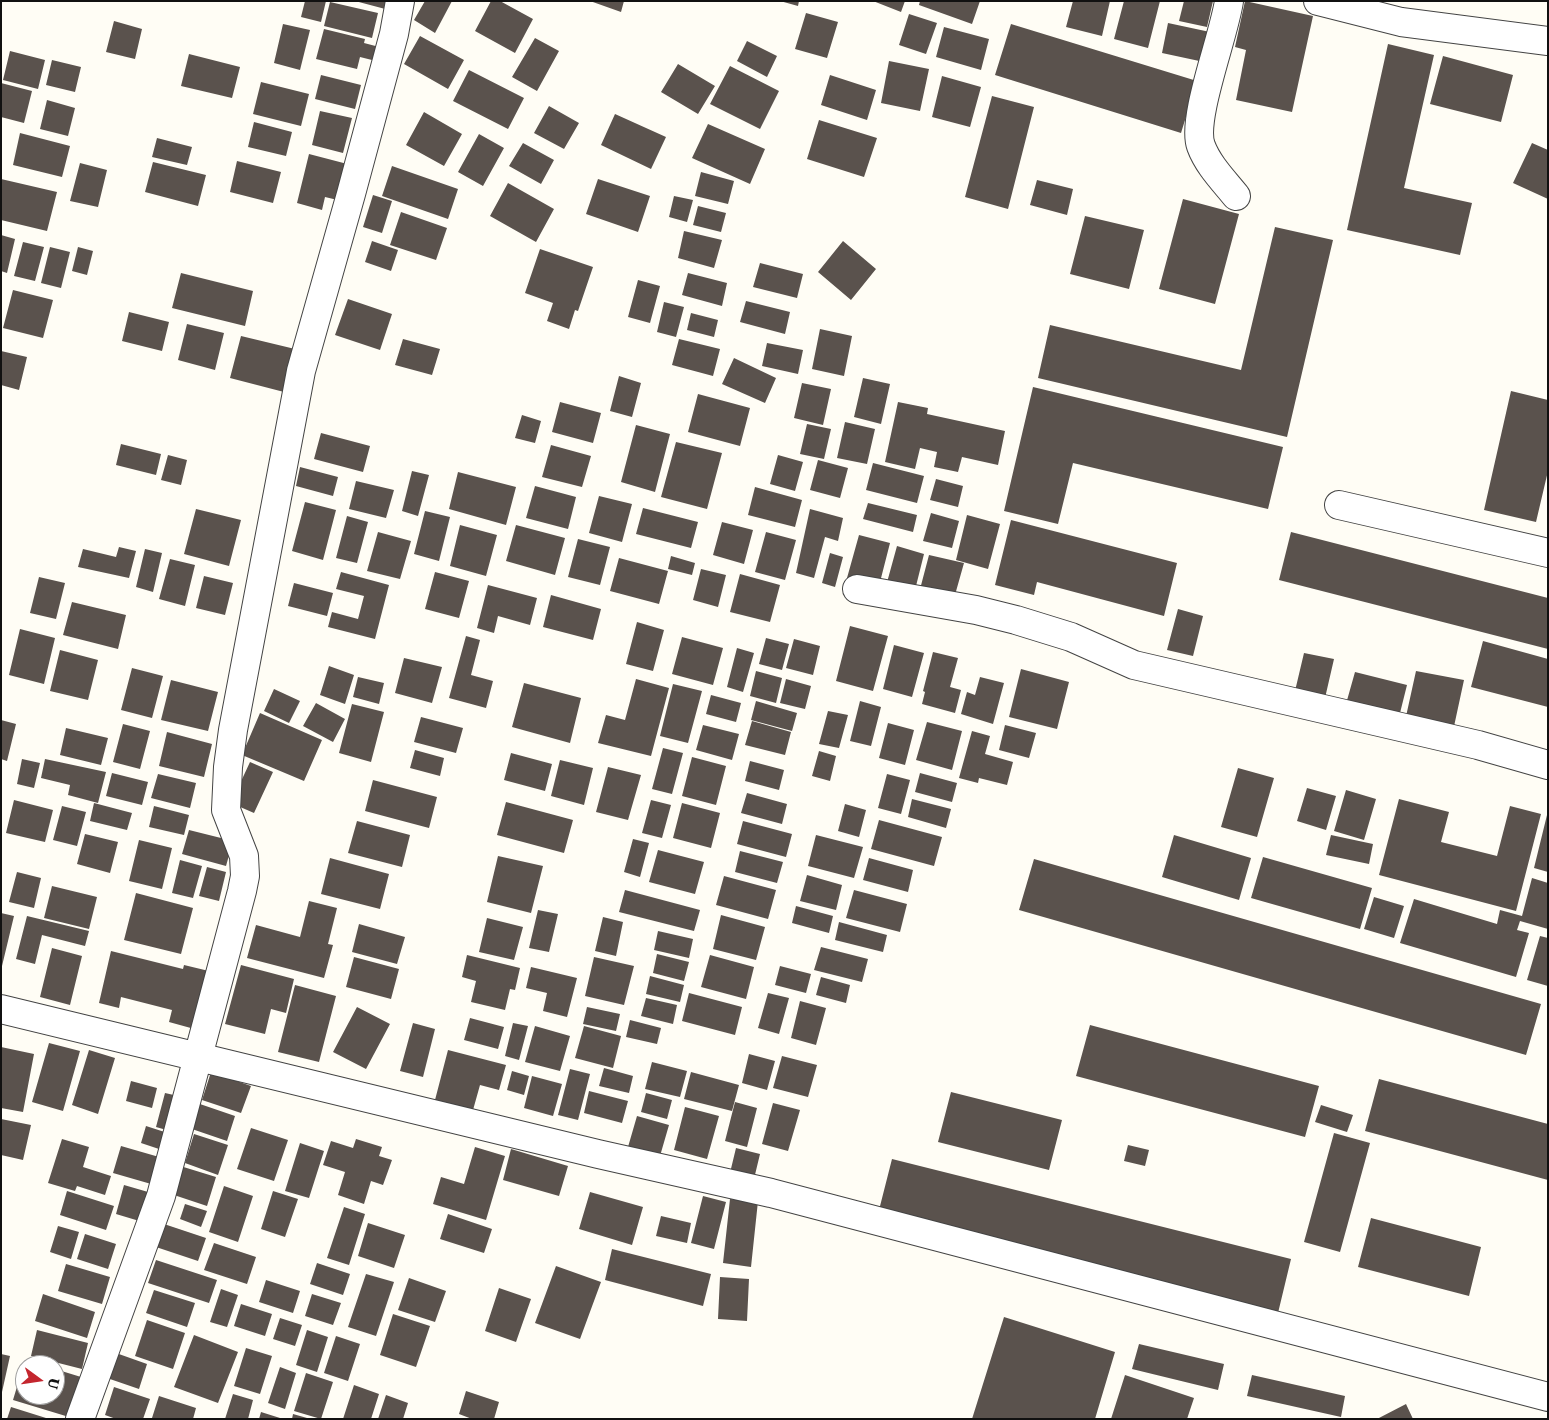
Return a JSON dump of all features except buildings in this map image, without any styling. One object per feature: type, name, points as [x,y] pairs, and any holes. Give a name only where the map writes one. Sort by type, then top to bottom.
[{"type":"street","points":[[80,1419],[161,1196],[245,876],[244,856],[226,810],[228,767],[301,371],[394,34],[400,1]]},
{"type":"street","points":[[1228,1],[1224,29],[1200,113],[1199,128],[1200,144],[1206,158],[1236,196]]},
{"type":"street","points":[[1318,1],[1401,22],[1548,41]]},
{"type":"street","points":[[1339,505],[1548,553]]},
{"type":"street","points":[[857,589],[976,610],[1016,620],[1071,637],[1134,665],[1478,745],[1548,765]]},
{"type":"street","points":[[1,1009],[589,1152],[771,1193],[1548,1397]]}]
